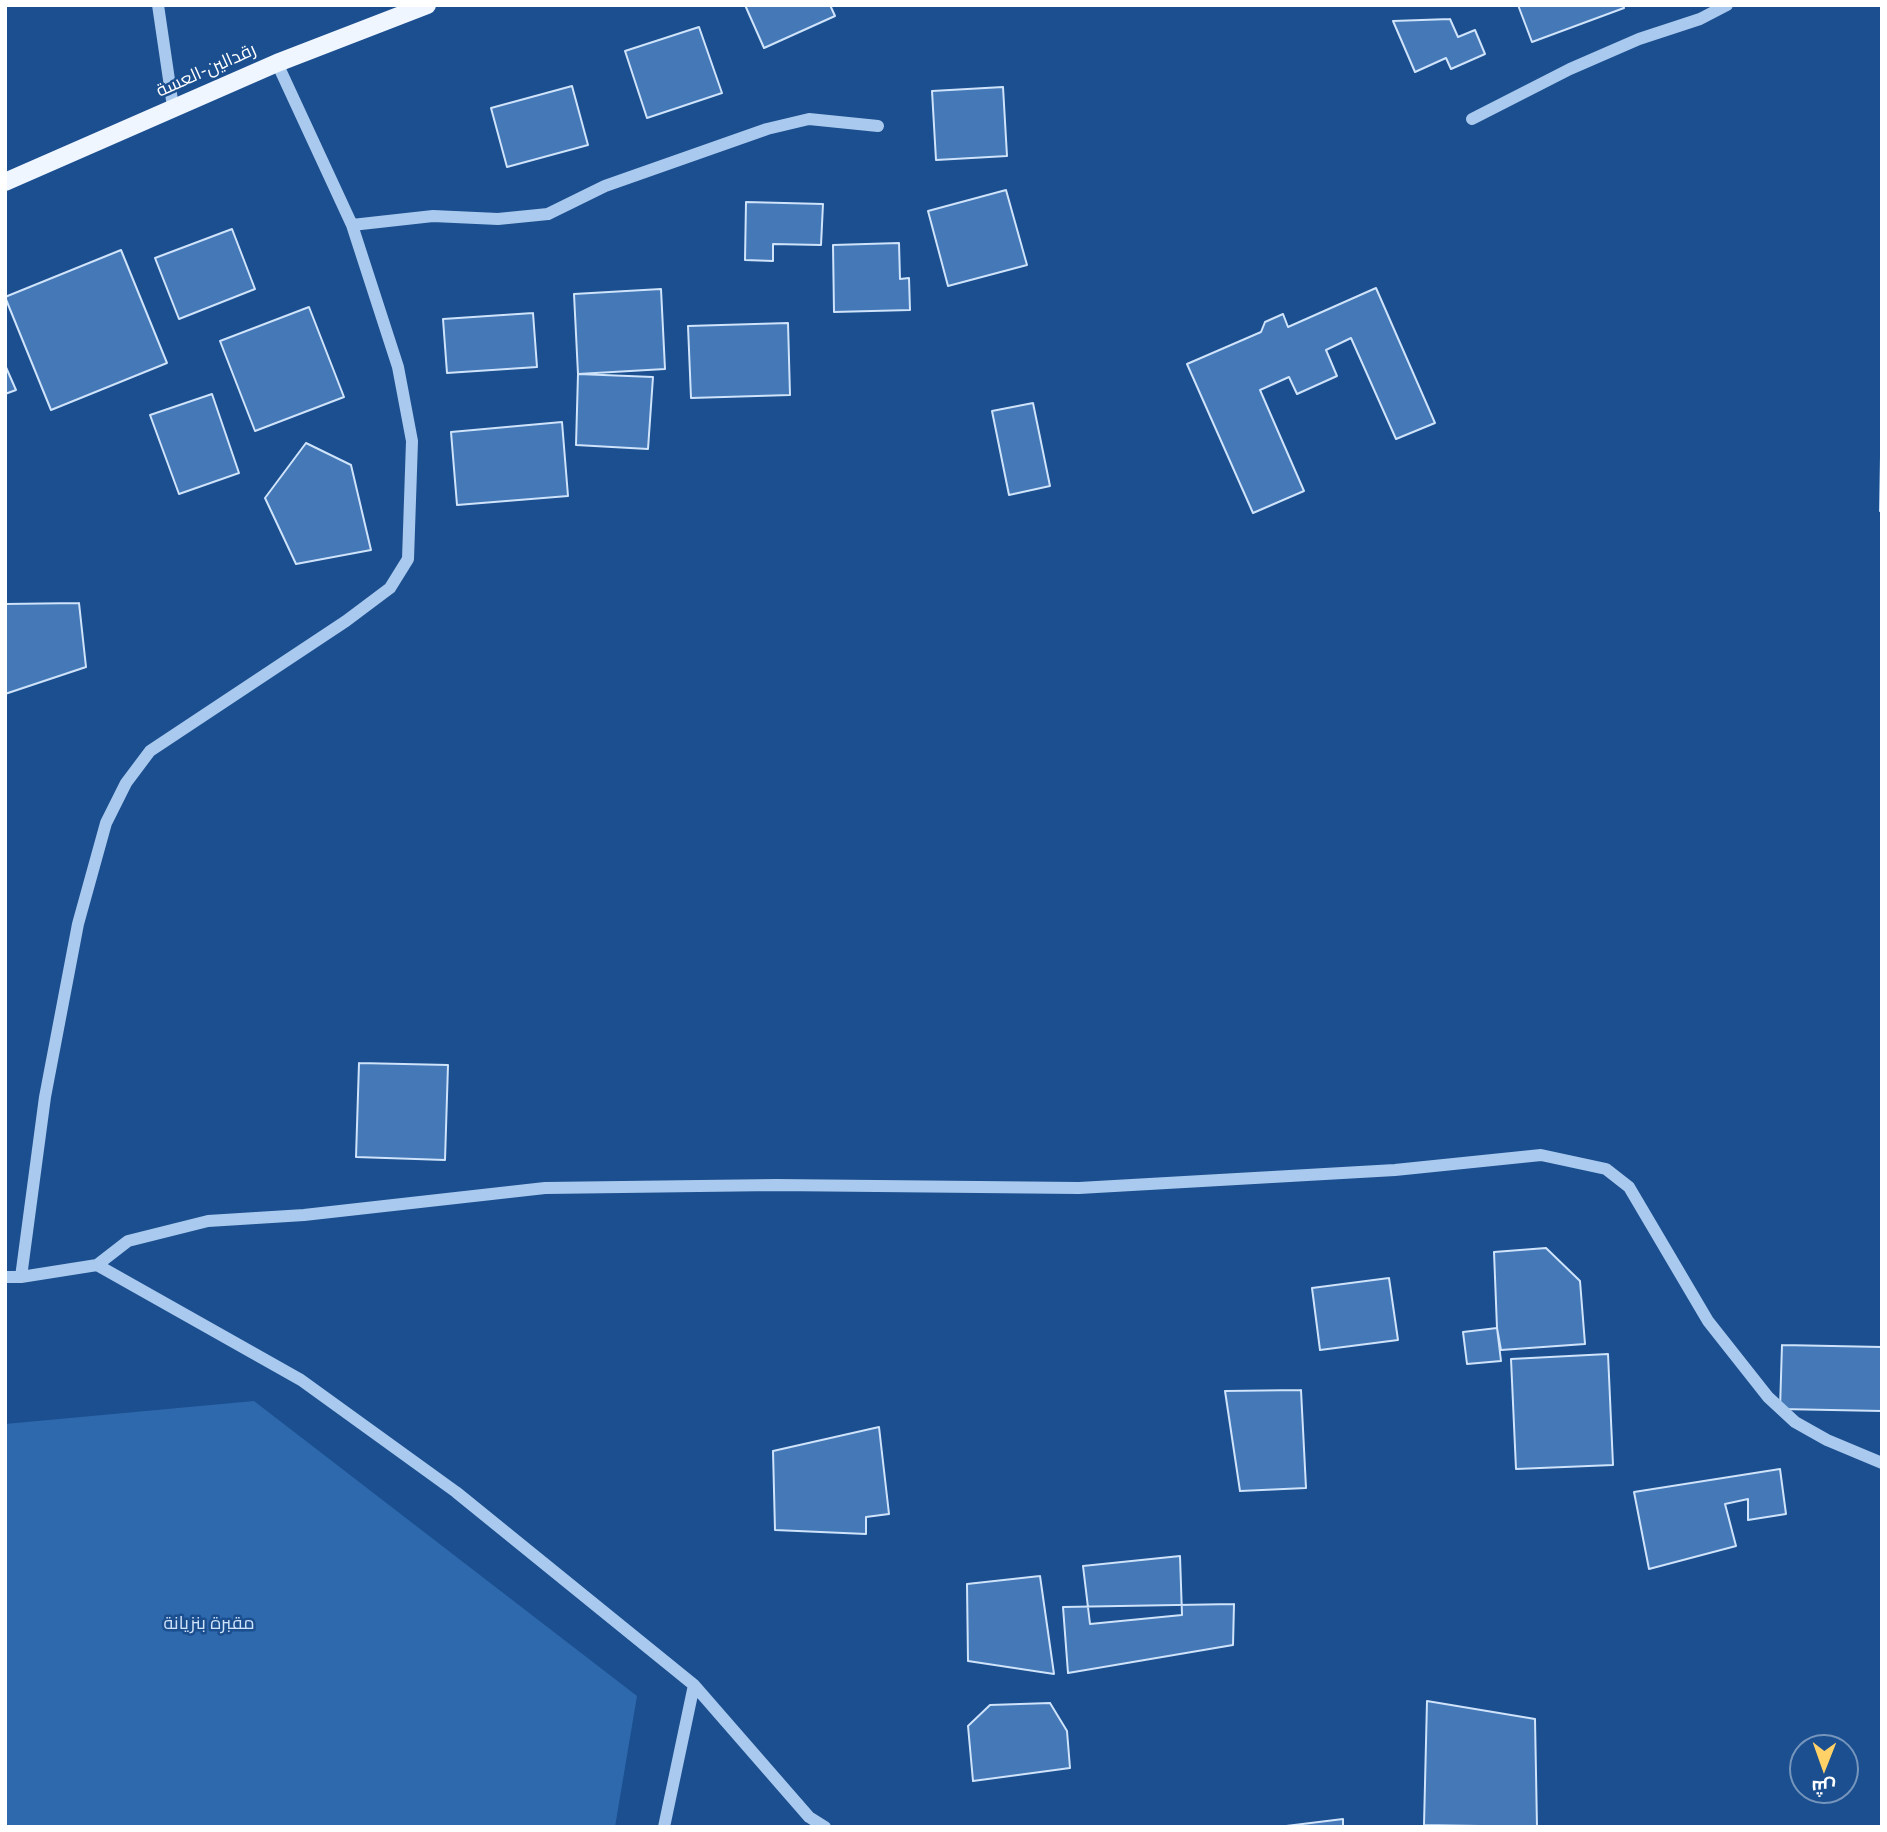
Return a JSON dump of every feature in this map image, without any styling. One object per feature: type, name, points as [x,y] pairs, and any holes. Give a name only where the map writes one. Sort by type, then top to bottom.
[{"type":"main road","name":"رقدالين-العسة","points":[[5,182],[276,63],[427,5]]},
{"type":"street","points":[[158,5],[173,107]]},
{"type":"street","points":[[1472,119],[1570,69],[1639,39],[1700,19],[1727,5]]},
{"type":"street","points":[[21,1277],[45,1097],[78,924],[106,823],[126,783],[150,751],[346,621],[390,588],[408,559],[412,441],[398,367],[352,225],[276,63]]},
{"type":"street","points":[[352,225],[433,216],[498,219],[548,214],[605,186],[767,129],[809,119],[878,126]]},
{"type":"street","points":[[5,1277],[97,1265],[128,1241],[208,1221],[304,1215],[545,1188],[776,1185],[1079,1188],[1395,1170],[1541,1154],[1606,1169],[1629,1187],[1708,1321],[1768,1397],[1796,1422],[1828,1440],[1882,1463]]},
{"type":"street","points":[[97,1265],[301,1380],[456,1492],[694,1685],[809,1817],[825,1827]]},
{"type":"street","points":[[664,1827],[694,1685]]},
{"type":"green space","name":"مقبرة بنزيانة","points":[[254,1401],[637,1696],[615,1827],[5,1827],[5,1424]]},
{"type":"building","points":[[745,5],[830,5],[835,16],[764,48]]},
{"type":"building","points":[[1518,5],[1623,5],[1624,8],[1532,42]]},
{"type":"building","points":[[1450,19],[1458,37],[1475,30],[1485,54],[1451,69],[1446,58],[1415,72],[1393,21]]},
{"type":"building","points":[[699,27],[722,93],[647,118],[625,51]]},
{"type":"building","points":[[572,86],[588,145],[507,167],[491,108]]},
{"type":"building","points":[[1003,87],[1007,156],[936,160],[932,91]]},
{"type":"building","points":[[1006,190],[1027,265],[948,286],[928,211]]},
{"type":"building","points":[[746,202],[823,204],[821,245],[773,244],[773,261],[745,260]]},
{"type":"building","points":[[232,229],[255,289],[179,319],[155,258]]},
{"type":"building","points":[[899,243],[900,279],[909,278],[910,310],[834,312],[833,245]]},
{"type":"building","points":[[121,250],[167,363],[51,410],[5,297]]},
{"type":"building","points":[[1376,288],[1435,423],[1396,439],[1351,338],[1326,350],[1337,376],[1297,394],[1289,377],[1260,390],[1304,491],[1253,513],[1187,364],[1261,332],[1265,322],[1283,314],[1288,327]]},
{"type":"building","points":[[661,289],[665,369],[578,374],[574,294]]},
{"type":"building","points":[[309,307],[344,397],[255,431],[220,341]]},
{"type":"building","points":[[533,313],[537,367],[447,373],[443,319]]},
{"type":"building","points":[[788,323],[790,395],[691,398],[688,326]]},
{"type":"building","points":[[5,365],[16,390],[5,394]]},
{"type":"building","points":[[578,374],[653,377],[648,449],[576,445]]},
{"type":"building","points":[[212,394],[239,473],[179,494],[150,415]]},
{"type":"building","points":[[1033,403],[1050,486],[1009,495],[992,411]]},
{"type":"building","points":[[562,422],[568,496],[457,505],[451,432]]},
{"type":"building","points":[[306,443],[351,465],[371,550],[296,564],[265,498]]},
{"type":"building","points":[[1881,456],[1882,510],[1880,511]]},
{"type":"building","points":[[79,603],[86,667],[5,694],[5,604]]},
{"type":"building","points":[[359,1063],[448,1065],[445,1160],[356,1157]]},
{"type":"building","points":[[1546,1248],[1580,1281],[1585,1344],[1501,1350],[1497,1328],[1494,1252]]},
{"type":"building","points":[[1389,1278],[1398,1340],[1320,1350],[1312,1288]]},
{"type":"building","points":[[1497,1328],[1501,1361],[1467,1364],[1463,1332]]},
{"type":"building","points":[[1782,1345],[1882,1347],[1882,1411],[1780,1409]]},
{"type":"building","points":[[1608,1354],[1613,1465],[1516,1469],[1511,1359]]},
{"type":"building","points":[[1301,1390],[1306,1488],[1240,1491],[1225,1391]]},
{"type":"building","points":[[879,1427],[889,1514],[866,1517],[866,1534],[775,1530],[773,1451]]},
{"type":"building","points":[[1780,1469],[1786,1514],[1748,1520],[1748,1499],[1725,1504],[1736,1546],[1649,1569],[1634,1492]]},
{"type":"building","points":[[1180,1556],[1182,1615],[1090,1624],[1083,1566]]},
{"type":"building","points":[[1040,1576],[1054,1674],[968,1661],[967,1584]]},
{"type":"building","points":[[1234,1604],[1233,1645],[1068,1673],[1063,1607]]},
{"type":"building","points":[[1427,1701],[1535,1719],[1537,1827],[1424,1825]]},
{"type":"building","points":[[1050,1703],[1067,1731],[1070,1768],[973,1781],[968,1726],[990,1705]]},
{"type":"building","points":[[1343,1819],[1343,1827],[1278,1827]]}]
